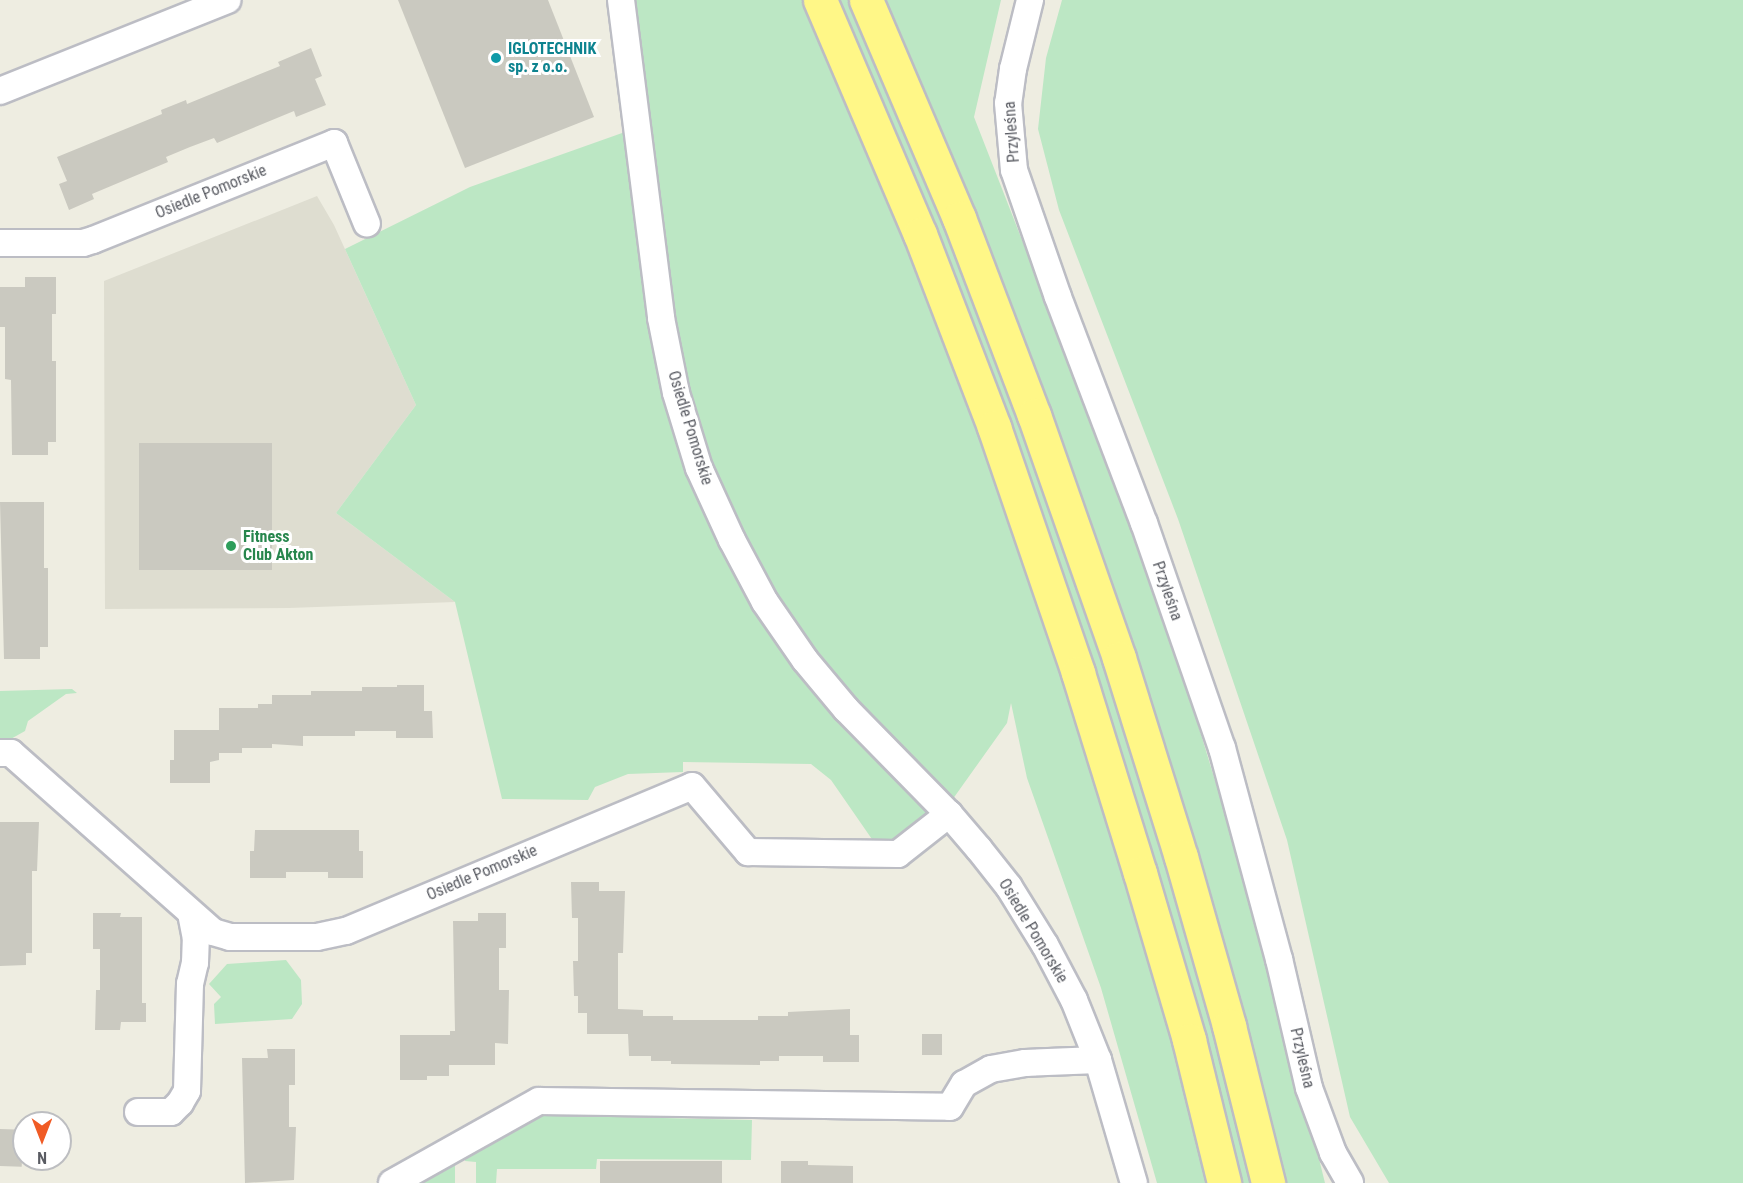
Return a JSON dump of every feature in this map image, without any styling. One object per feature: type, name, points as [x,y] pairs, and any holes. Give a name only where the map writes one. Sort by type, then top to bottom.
[{"type":"highway","points":[[820,0],[920,234],[1006,461],[1078,674],[1140,873],[1189,1040],[1224,1183]]},
{"type":"highway","points":[[866,0],[958,218],[1034,416],[1119,658],[1181,857],[1229,1026],[1268,1183]]},
{"type":"street","points":[[0,91],[228,0]]},
{"type":"street","name":"Osiedle Pomorskie","points":[[621,0],[661,318],[676,393],[699,468],[732,540],[765,602],[805,660],[846,709],[949,814],[1009,887],[1045,945],[1074,1000],[1098,1060],[1134,1183]]},
{"type":"street","name":"Przyleśna","points":[[1030,0],[1013,69],[1008,103],[1014,170],[1058,297],[1144,523],[1222,748],[1279,959],[1309,1088],[1333,1153],[1350,1183]]},
{"type":"street","name":"Osiedle Pomorskie","points":[[0,243],[83,243],[334,143],[367,224]]},
{"type":"street","name":"Osiedle Pomorskie","points":[[0,753],[11,753],[213,932],[230,937],[317,937],[346,931],[692,786],[747,852],[898,854],[949,814]]},
{"type":"street","points":[[138,1112],[171,1112],[180,1103],[186,1091],[190,984],[195,963],[196,939],[191,913]]},
{"type":"street","points":[[392,1183],[539,1101],[950,1107],[964,1084],[991,1069],[1025,1063],[1098,1060]]},
{"type":"shaded area","points":[[317,196],[334,225],[416,405],[336,513],[455,602],[289,608],[105,609],[104,281]]},
{"type":"green space","points":[[622,0],[1001,0],[974,117],[1102,445],[1176,652],[1271,965],[1325,1183],[1157,1183],[1101,988],[1027,778],[1011,703],[1007,723],[945,810],[904,837],[876,845],[831,780],[811,764],[683,762],[683,772],[628,774],[595,787],[588,800],[502,799],[455,602],[336,513],[416,405],[345,249],[470,187],[639,127]]},
{"type":"green space","points":[[1062,0],[1743,0],[1743,1183],[1389,1183],[1350,1117],[1287,840],[1178,519],[1059,210],[1038,129],[1046,58]]},
{"type":"green space","points":[[72,689],[77,693],[66,694],[28,721],[25,731],[0,745],[0,691]]},
{"type":"green space","points":[[286,960],[301,980],[302,1004],[292,1019],[215,1024],[214,1004],[221,997],[209,984],[227,964]]},
{"type":"green space","points":[[529,1115],[752,1120],[751,1160],[597,1159],[596,1169],[497,1169],[496,1183],[476,1183],[476,1162],[465,1161],[466,1152]]},
{"type":"green space","points":[[455,1157],[455,1183],[408,1183]]},
{"type":"building","name":"IGLOTECHNIK sp. z o.o.","points":[[398,0],[548,0],[594,117],[465,168]]},
{"type":"building","points":[[311,48],[322,76],[315,79],[326,105],[296,117],[294,111],[217,143],[214,138],[190,147],[166,157],[168,162],[92,194],[94,199],[69,210],[59,184],[67,181],[57,157],[162,114],[161,110],[186,100],[187,104],[280,66],[278,62]]},
{"type":"building","points":[[25,277],[56,277],[56,314],[52,314],[52,361],[56,361],[56,442],[48,442],[48,455],[12,455],[11,380],[5,379],[5,327],[0,327],[0,287],[25,287]]},
{"type":"building","points":[[139,443],[272,443],[272,570],[139,570]]},
{"type":"building","points":[[0,502],[44,502],[44,568],[48,568],[48,647],[40,647],[40,659],[4,659]]},
{"type":"building","points":[[397,685],[424,685],[424,711],[432,711],[433,738],[396,738],[396,731],[355,731],[355,736],[303,736],[303,746],[272,744],[272,748],[242,748],[242,753],[219,753],[219,760],[210,762],[210,783],[170,783],[170,760],[174,760],[174,730],[219,730],[219,708],[258,708],[258,704],[272,704],[272,695],[311,695],[311,691],[362,691],[362,687],[397,687]]},
{"type":"building","points":[[0,822],[39,822],[37,871],[32,871],[32,953],[26,953],[26,965],[0,966]]},
{"type":"building","points":[[255,830],[359,830],[359,851],[363,851],[363,878],[328,878],[328,872],[286,872],[286,878],[250,878],[250,851],[254,851]]},
{"type":"building","points":[[571,882],[599,882],[599,891],[625,891],[623,953],[618,953],[618,1009],[643,1010],[643,1016],[673,1016],[673,1020],[758,1020],[758,1016],[788,1016],[788,1012],[850,1009],[850,1035],[859,1035],[859,1062],[823,1062],[823,1056],[779,1056],[779,1061],[760,1061],[760,1065],[671,1064],[671,1061],[651,1061],[651,1056],[629,1056],[628,1034],[587,1034],[587,1013],[578,1013],[578,996],[574,996],[573,961],[578,961],[578,918],[572,918]]},
{"type":"building","points":[[93,913],[121,913],[120,917],[142,917],[142,1003],[146,1003],[146,1022],[121,1022],[120,1030],[95,1030],[96,990],[100,990],[100,949],[93,949]]},
{"type":"building","points":[[478,913],[506,913],[506,948],[499,948],[499,990],[509,990],[508,1044],[495,1043],[495,1065],[449,1065],[449,1076],[427,1076],[427,1080],[400,1080],[400,1035],[450,1035],[450,1031],[455,1031],[453,921],[478,921]]},
{"type":"building","points":[[922,1034],[942,1034],[942,1055],[922,1055]]},
{"type":"building","points":[[267,1049],[295,1049],[295,1085],[289,1085],[289,1127],[296,1127],[294,1180],[245,1183],[242,1058],[268,1058]]},
{"type":"building","points":[[0,1129],[12,1129],[12,1166],[0,1166]]},
{"type":"building","points":[[600,1161],[722,1161],[722,1183],[600,1183]]},
{"type":"building","points":[[781,1161],[808,1161],[808,1165],[853,1166],[853,1183],[781,1183]]},
{"type":"place","name":"IGLOTECHNIK sp. z o.o.","points":[[496,58]]},
{"type":"place","name":"Fitness Club Akton","points":[[231,546]]}]
